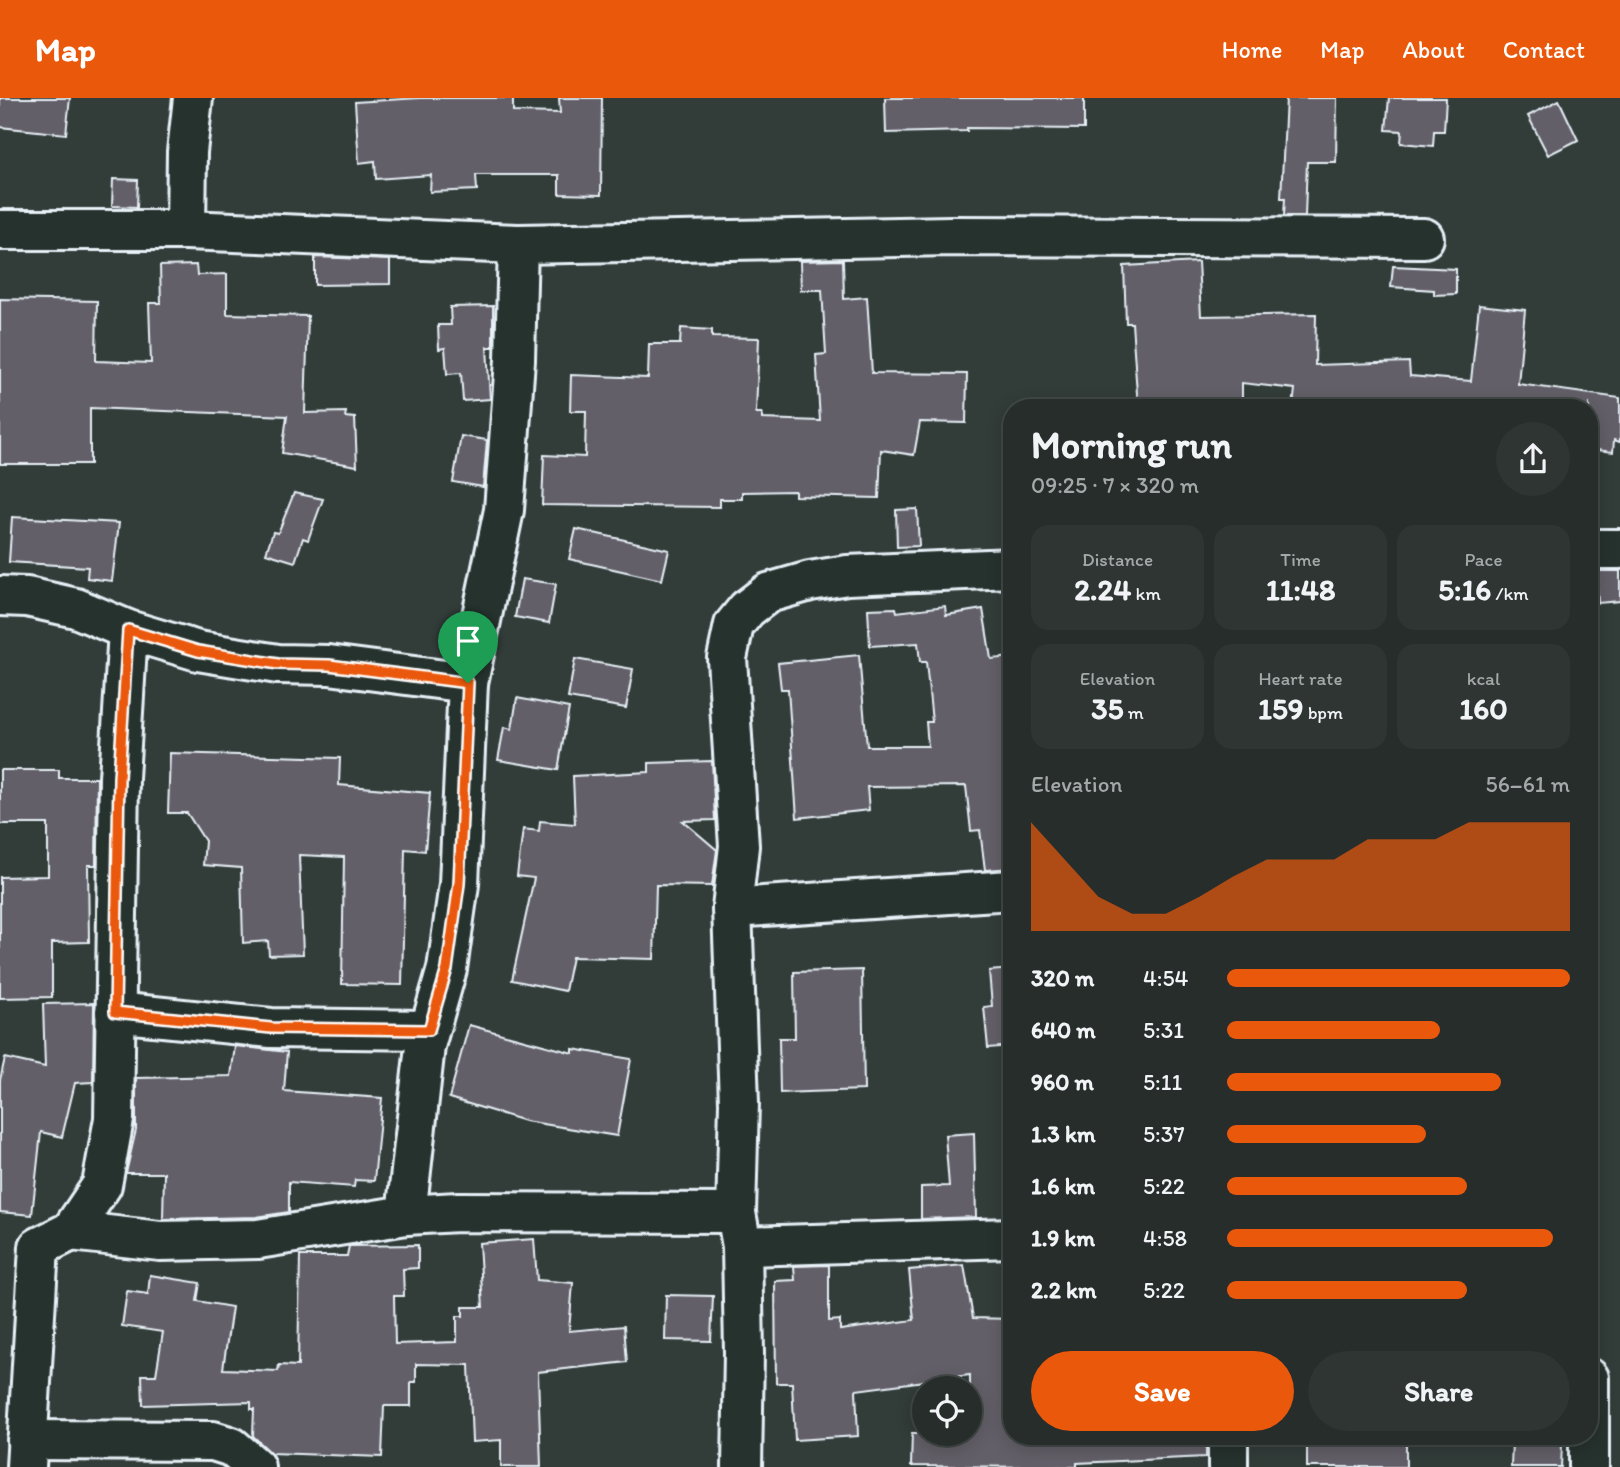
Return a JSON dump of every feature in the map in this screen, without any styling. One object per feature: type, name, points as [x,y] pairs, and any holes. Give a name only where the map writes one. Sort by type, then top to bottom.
[{"type":"street","points":[[186,230],[187,152],[193,98]]},
{"type":"street","points":[[0,230],[186,230],[383,236],[518,244],[951,236],[1424,238]]},
{"type":"street","points":[[406,1215],[414,1127],[429,1030],[447,969],[459,884],[468,683],[504,510],[515,360],[518,244]]},
{"type":"street","points":[[1598,549],[1620,549]]},
{"type":"street","points":[[742,1467],[739,1102],[732,908],[739,846],[727,658],[734,625],[747,609],[768,593],[848,575],[1003,568]]},
{"type":"street","points":[[0,596],[27,597],[76,608],[128,630],[220,655],[278,664],[329,665],[468,683]]},
{"type":"street","points":[[128,630],[119,778],[114,1119],[102,1185],[71,1231],[39,1247],[26,1453],[213,1441],[232,1447],[255,1467]]},
{"type":"street","points":[[732,908],[1003,891]]},
{"type":"street","points":[[115,1012],[271,1028],[429,1030]]},
{"type":"street","points":[[71,1231],[138,1240],[258,1239],[406,1215],[546,1211],[739,1230],[1003,1238]]},
{"type":"street","points":[[1228,1445],[1228,1467]]},
{"type":"street","points":[[1590,1445],[1590,1467]]},
{"type":"building","points":[[0,98],[70,98],[66,134],[0,127]]},
{"type":"building","points":[[420,98],[513,98],[513,112],[560,113],[559,98],[602,98],[601,195],[559,194],[559,175],[476,175],[477,190],[430,192],[431,175],[376,179],[375,161],[359,163],[355,102]]},
{"type":"building","points":[[885,98],[1084,98],[1084,129],[967,128],[967,131],[886,133]]},
{"type":"building","points":[[1286,98],[1337,98],[1336,162],[1307,162],[1305,216],[1284,216],[1285,198],[1281,198]]},
{"type":"building","points":[[1389,98],[1446,98],[1444,131],[1434,131],[1433,146],[1401,143],[1402,131],[1386,130]]},
{"type":"building","points":[[1559,100],[1578,140],[1548,155],[1528,116]]},
{"type":"building","points":[[113,179],[138,180],[137,207],[112,206]]},
{"type":"building","points":[[315,257],[390,260],[390,284],[315,285]]},
{"type":"building","points":[[843,260],[844,299],[867,297],[872,373],[967,374],[966,423],[920,422],[914,455],[881,450],[879,498],[795,496],[795,491],[742,492],[742,499],[720,499],[720,507],[542,505],[544,455],[585,457],[586,411],[570,411],[571,375],[648,378],[649,344],[680,344],[681,328],[712,330],[712,337],[759,338],[756,413],[762,413],[762,419],[820,421],[816,355],[826,354],[822,290],[801,290],[800,261]]},
{"type":"building","points":[[1198,262],[1201,316],[1316,314],[1315,365],[1409,362],[1410,376],[1471,381],[1479,305],[1525,310],[1518,384],[1620,398],[1620,442],[1614,440],[1613,452],[1598,450],[1598,399],[1294,399],[1295,389],[1242,383],[1242,399],[1137,399],[1132,323],[1126,323],[1124,266]]},
{"type":"building","points":[[196,265],[197,275],[227,274],[227,314],[308,316],[305,413],[346,412],[345,417],[355,418],[357,466],[282,453],[287,416],[90,408],[90,464],[0,464],[0,299],[97,301],[96,361],[151,363],[149,303],[161,303],[160,266]]},
{"type":"building","points":[[1393,266],[1456,269],[1456,294],[1434,295],[1434,290],[1391,287]]},
{"type":"building","points":[[493,306],[493,347],[487,347],[490,399],[463,401],[461,373],[447,374],[445,348],[439,349],[438,325],[451,325],[450,307]]},
{"type":"building","points":[[461,436],[487,440],[483,487],[453,482]]},
{"type":"building","points":[[294,493],[323,499],[308,540],[303,538],[295,562],[266,553],[273,532],[278,533]]},
{"type":"building","points":[[917,509],[919,546],[897,547],[896,510]]},
{"type":"building","points":[[12,517],[119,523],[112,581],[87,578],[88,567],[9,562]]},
{"type":"building","points":[[576,529],[669,550],[662,580],[569,559]]},
{"type":"building","points":[[1598,571],[1620,571],[1620,601],[1598,603]]},
{"type":"building","points":[[522,579],[556,584],[549,623],[515,617]]},
{"type":"building","points":[[945,606],[946,615],[983,609],[991,659],[1003,658],[1003,869],[985,870],[980,830],[971,831],[966,786],[867,787],[869,810],[797,818],[788,689],[781,689],[778,663],[859,655],[867,746],[928,746],[926,722],[932,722],[926,662],[920,662],[918,643],[870,646],[868,609],[896,608],[897,612]]},
{"type":"building","points":[[575,659],[633,669],[626,708],[568,698]]},
{"type":"building","points":[[517,698],[569,708],[558,770],[498,760],[504,727],[512,729]]},
{"type":"building","points":[[170,753],[340,758],[339,785],[430,793],[425,851],[405,849],[402,985],[342,984],[344,857],[299,855],[303,954],[269,955],[268,941],[243,943],[241,868],[203,865],[205,841],[187,813],[168,813]]},
{"type":"building","points":[[712,761],[715,820],[683,821],[717,850],[712,886],[656,885],[654,959],[572,957],[565,991],[512,980],[534,878],[517,876],[523,829],[539,831],[540,821],[575,824],[573,776],[649,772],[649,763]]},
{"type":"building","points":[[0,770],[59,770],[59,778],[97,778],[96,865],[88,865],[89,942],[52,943],[52,997],[0,998],[0,877],[48,876],[48,824],[0,824]]},
{"type":"building","points":[[862,970],[864,1090],[780,1093],[779,1038],[795,1038],[794,972]]},
{"type":"building","points":[[1003,970],[1003,1047],[988,1048],[984,1007],[992,1006],[989,971]]},
{"type":"building","points":[[94,1003],[93,1082],[75,1083],[62,1137],[41,1132],[32,1215],[0,1212],[0,1080],[5,1058],[45,1067],[43,1004]]},
{"type":"building","points":[[469,1025],[573,1053],[573,1049],[631,1059],[617,1136],[525,1121],[449,1098]]},
{"type":"building","points":[[235,1046],[287,1052],[284,1091],[382,1098],[374,1181],[355,1180],[354,1187],[289,1182],[289,1212],[256,1217],[163,1219],[164,1173],[126,1173],[136,1130],[136,1078],[231,1076]]},
{"type":"building","points":[[974,1133],[976,1217],[921,1219],[921,1187],[949,1186],[945,1135]]},
{"type":"building","points":[[534,1239],[537,1280],[573,1283],[569,1331],[624,1326],[627,1362],[538,1372],[541,1467],[501,1467],[501,1440],[472,1442],[469,1365],[416,1364],[416,1382],[411,1382],[411,1406],[384,1406],[382,1457],[271,1453],[253,1436],[254,1409],[251,1409],[251,1402],[143,1405],[142,1375],[156,1375],[163,1332],[122,1326],[127,1291],[148,1294],[150,1275],[200,1283],[197,1301],[232,1307],[223,1369],[278,1371],[279,1365],[298,1366],[300,1256],[347,1256],[349,1246],[418,1245],[418,1268],[403,1269],[404,1296],[394,1296],[395,1344],[457,1342],[457,1316],[463,1316],[463,1307],[483,1307],[479,1243]]},
{"type":"building","points":[[829,1265],[829,1321],[840,1320],[840,1330],[914,1320],[909,1270],[964,1265],[973,1318],[1003,1319],[1003,1445],[1206,1445],[1206,1457],[1077,1463],[1077,1467],[911,1466],[912,1433],[912,1446],[982,1446],[982,1376],[970,1375],[912,1376],[912,1383],[856,1390],[858,1436],[795,1440],[792,1383],[776,1383],[775,1281],[795,1280],[794,1266]]},
{"type":"building","points":[[666,1295],[713,1296],[711,1341],[665,1340]]},
{"type":"building","points":[[1307,1445],[1406,1445],[1406,1467],[1307,1467]]},
{"type":"building","points":[[1512,1445],[1562,1445],[1561,1467],[1511,1467]]},
{"type":"route","points":[[128,630],[198,651],[278,664],[329,665],[468,683],[465,798],[459,884],[447,969],[429,1030],[271,1028],[115,1012],[119,778],[128,630]]}]
